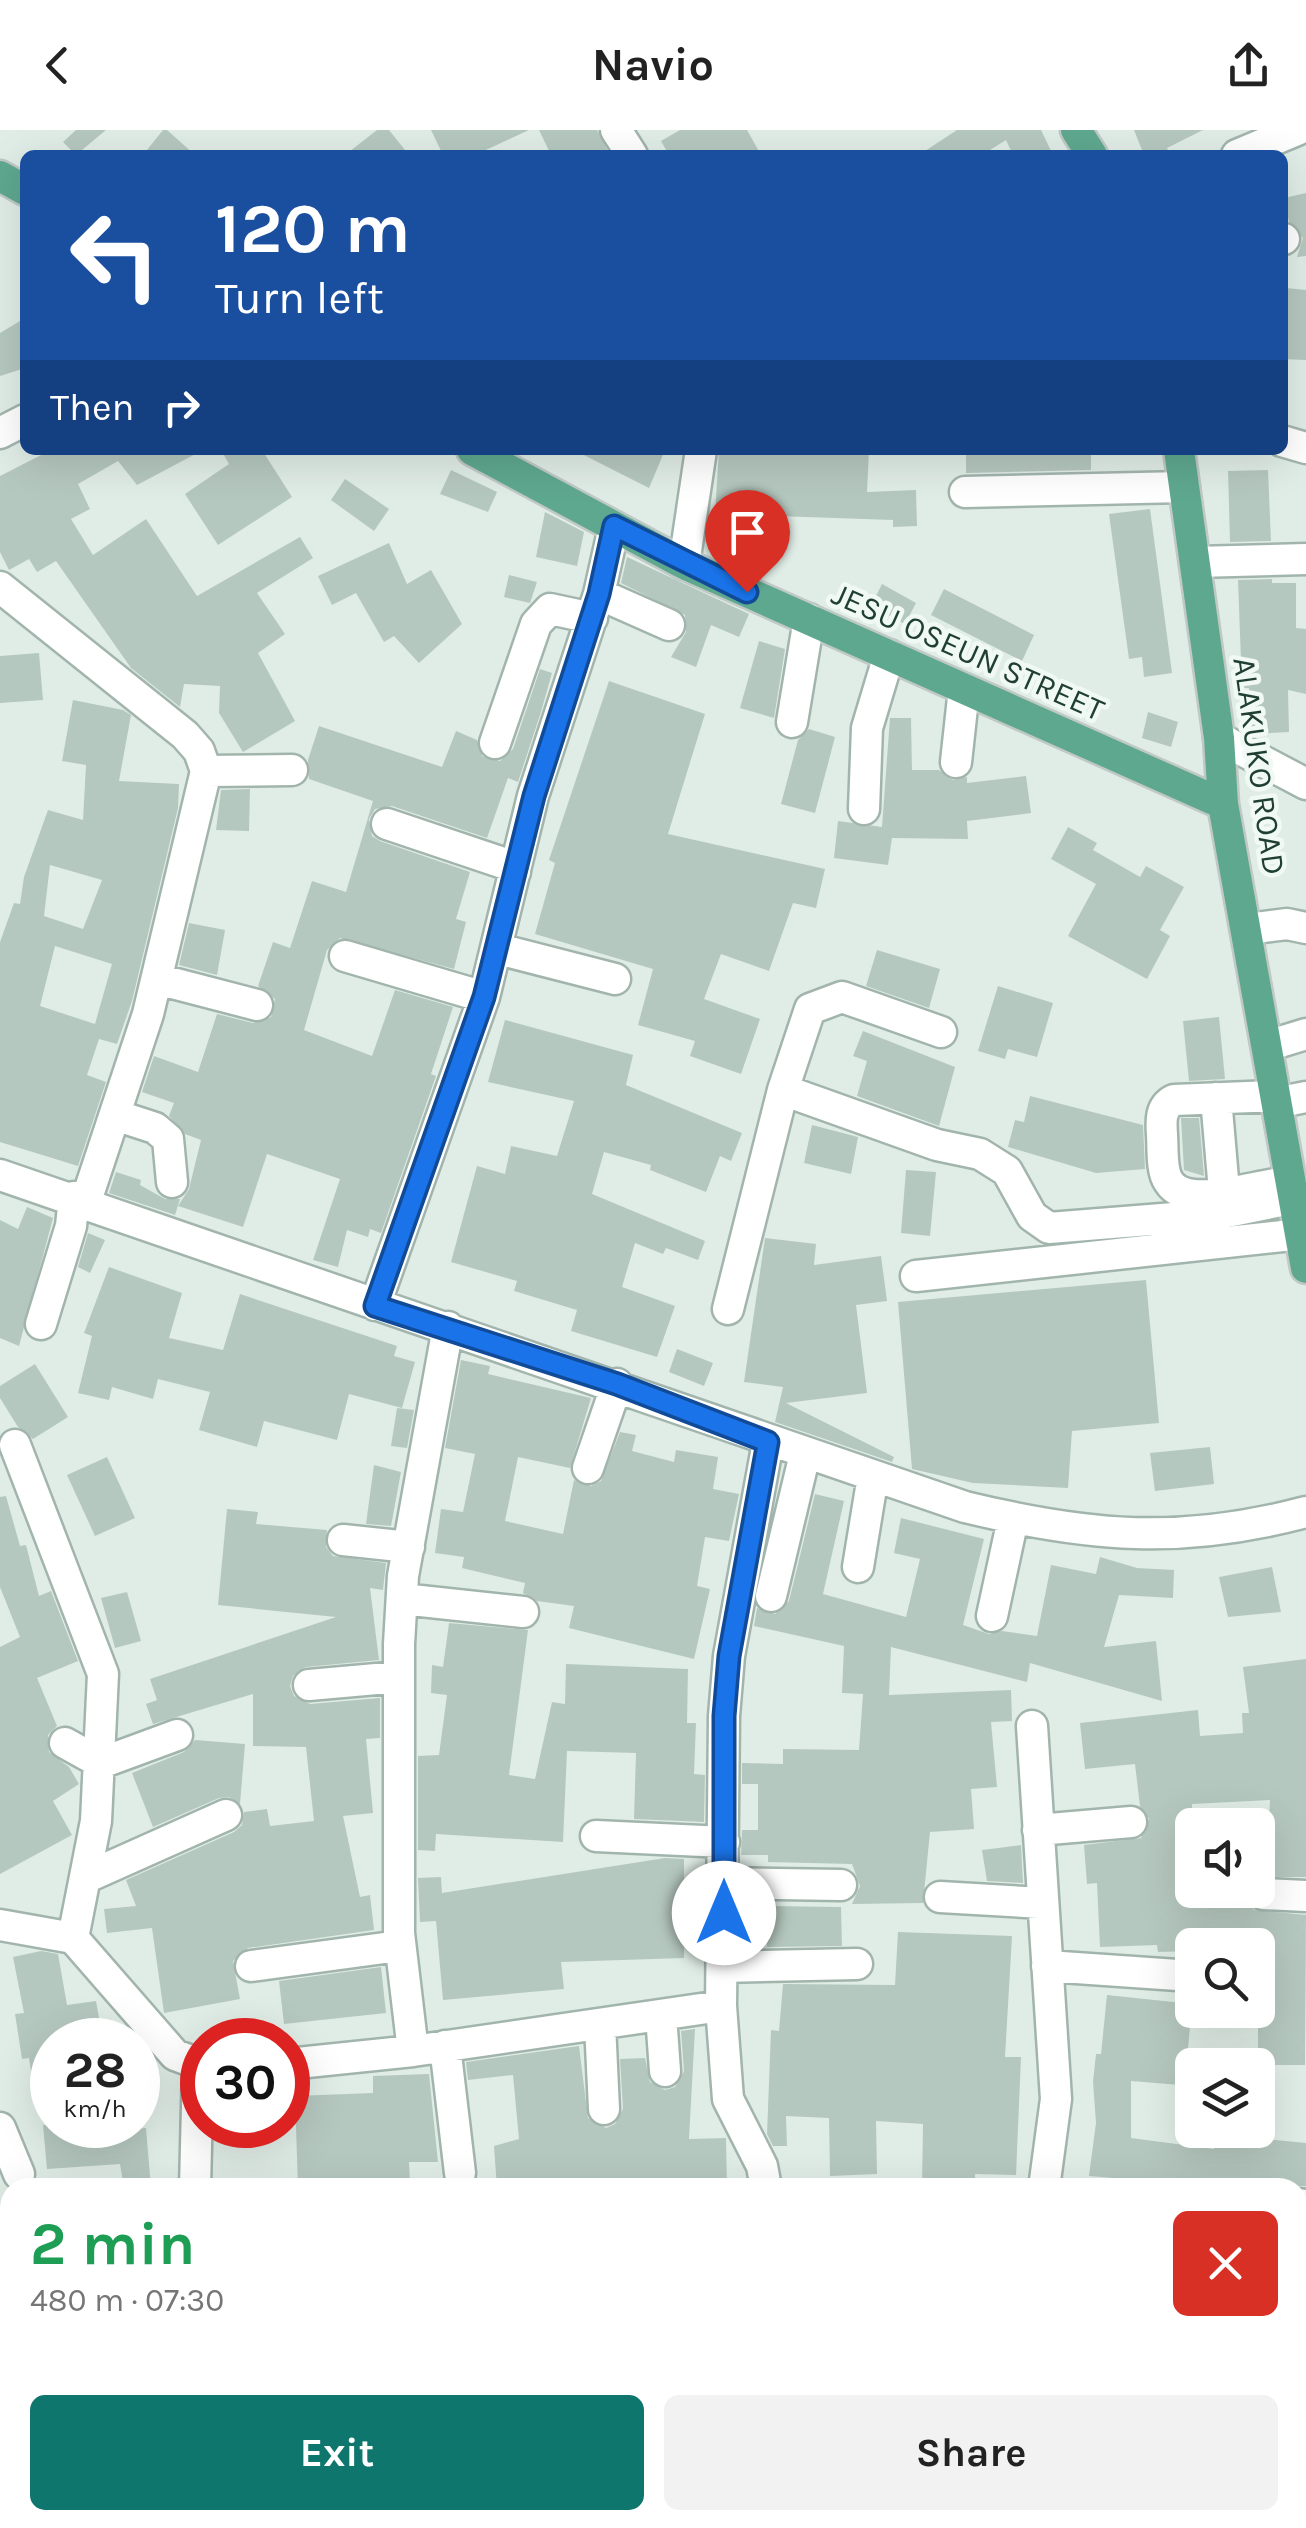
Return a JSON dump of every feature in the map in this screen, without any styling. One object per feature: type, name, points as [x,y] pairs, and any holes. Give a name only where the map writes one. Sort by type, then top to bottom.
[{"type":"main road","name":"JESU OSEUN STREET","points":[[481,455],[684,564],[1223,804]]},
{"type":"main road","name":"ALAKUKO ROAD","points":[[1180,455],[1220,738],[1223,804],[1267,1046],[1286,1099],[1306,1268]]},
{"type":"street","points":[[1249,150],[1297,130]]},
{"type":"street","points":[[684,564],[700,455]]},
{"type":"street","points":[[964,492],[1184,486]]},
{"type":"street","points":[[375,1306],[484,997],[534,796],[595,606],[614,526]]},
{"type":"street","points":[[1195,562],[1306,559]]},
{"type":"street","points":[[0,587],[185,735],[198,751],[206,771],[156,979],[114,1115],[70,1226],[41,1324]]},
{"type":"street","points":[[495,743],[536,624],[550,610],[595,606],[669,625]]},
{"type":"street","points":[[792,722],[809,619]]},
{"type":"street","points":[[864,809],[867,728],[889,655]]},
{"type":"street","points":[[956,762],[964,689]]},
{"type":"street","points":[[1220,738],[1306,784]]},
{"type":"street","points":[[206,771],[292,770]]},
{"type":"street","points":[[387,824],[509,865],[515,872]]},
{"type":"street","points":[[1248,929],[1287,924],[1306,928]]},
{"type":"street","points":[[498,949],[615,979]]},
{"type":"street","points":[[346,956],[484,997]]},
{"type":"street","points":[[156,979],[256,1005]]},
{"type":"street","points":[[728,1309],[802,1021],[822,1000],[842,997],[941,1032]]},
{"type":"street","points":[[1267,1046],[1306,1034]]},
{"type":"street","points":[[783,1090],[937,1145],[980,1154],[1007,1171],[1032,1216],[1049,1228],[1212,1215],[1296,1192]]},
{"type":"street","points":[[1216,1098],[1224,1192]]},
{"type":"street","points":[[1286,1099],[1167,1102],[1161,1125],[1165,1175],[1170,1186],[1184,1194],[1296,1192]]},
{"type":"street","points":[[114,1115],[155,1128],[168,1139],[172,1182]]},
{"type":"street","points":[[0,1174],[375,1306],[617,1384],[768,1442],[1013,1519],[1051,1528],[1190,1536],[1306,1512]]},
{"type":"street","points":[[916,1276],[1301,1234]]},
{"type":"street","points":[[413,2051],[399,1946],[402,1600],[408,1546],[448,1327]]},
{"type":"street","points":[[588,1468],[617,1384]]},
{"type":"street","points":[[764,2178],[762,2166],[728,2099],[721,2006],[729,1656],[768,1442]]},
{"type":"street","points":[[15,1445],[56,1505],[103,1674],[96,1821],[73,1938]]},
{"type":"street","points":[[771,1596],[806,1454]]},
{"type":"street","points":[[858,1567],[873,1476]]},
{"type":"street","points":[[992,1616],[1013,1519]]},
{"type":"street","points":[[342,1540],[408,1546]]},
{"type":"street","points":[[402,1600],[523,1612]]},
{"type":"street","points":[[308,1684],[399,1677]]},
{"type":"street","points":[[1032,1726],[1056,2100],[1045,2178]]},
{"type":"street","points":[[65,1743],[101,1763],[177,1735]]},
{"type":"street","points":[[85,1878],[226,1815]]},
{"type":"street","points":[[1038,1830],[1131,1822]]},
{"type":"street","points":[[596,1836],[724,1842]]},
{"type":"street","points":[[724,1883],[841,1884]]},
{"type":"street","points":[[1275,1895],[1306,1896]]},
{"type":"street","points":[[940,1897],[1043,1903]]},
{"type":"street","points":[[0,1925],[73,1938],[180,2057]]},
{"type":"street","points":[[251,1966],[399,1946]]},
{"type":"street","points":[[722,1968],[856,1964]]},
{"type":"street","points":[[1046,1966],[1175,1975]]},
{"type":"street","points":[[310,2062],[413,2051],[721,2006]]},
{"type":"street","points":[[662,2015],[665,2071]]},
{"type":"street","points":[[600,2024],[604,2108]]},
{"type":"street","points":[[445,2046],[460,2173]]},
{"type":"street","points":[[0,2128],[18,2174]]},
{"type":"street","points":[[195,2178],[197,2148]]},
{"type":"building","points":[[76,130],[106,130],[82,150],[71,150],[63,142]]},
{"type":"building","points":[[167,130],[189,150],[147,150]]},
{"type":"building","points":[[377,130],[389,130],[405,150],[351,150]]},
{"type":"building","points":[[431,130],[529,130],[486,150],[441,150]]},
{"type":"building","points":[[539,130],[597,130],[607,150],[549,150]]},
{"type":"building","points":[[680,130],[747,130],[758,150],[666,150],[661,141]]},
{"type":"building","points":[[957,130],[1041,130],[1051,150],[1011,150],[1006,140],[990,150],[927,150]]},
{"type":"building","points":[[1134,130],[1203,130],[1168,150],[1142,150]]},
{"type":"building","points":[[1306,193],[1306,256],[1297,257],[1303,238],[1289,222],[1288,197]]},
{"type":"building","points":[[1288,288],[1306,290],[1306,360],[1288,359]]},
{"type":"building","points":[[20,321],[20,370],[0,376],[0,333]]},
{"type":"building","points":[[41,455],[194,455],[137,485],[118,461],[78,484],[90,509],[71,519],[93,555],[146,519],[197,596],[300,537],[313,558],[257,593],[285,634],[258,653],[295,721],[243,752],[219,713],[220,686],[184,684],[180,707],[131,668],[56,561],[37,572],[29,559],[9,570],[0,552],[0,476]]},
{"type":"building","points":[[224,455],[265,455],[292,497],[218,545],[185,494],[229,464]]},
{"type":"building","points":[[584,455],[663,455],[649,488]]},
{"type":"building","points":[[719,455],[869,455],[867,492],[916,490],[917,526],[893,527],[893,520],[715,514]]},
{"type":"building","points":[[966,455],[1091,455],[1091,470],[966,473]]},
{"type":"building","points":[[451,470],[497,492],[488,512],[440,494]]},
{"type":"building","points":[[1268,470],[1271,541],[1230,542],[1228,471]]},
{"type":"building","points":[[345,479],[389,509],[374,531],[331,500]]},
{"type":"building","points":[[1150,509],[1172,673],[1144,677],[1142,657],[1129,659],[1109,514]]},
{"type":"building","points":[[545,512],[584,532],[577,566],[536,557]]},
{"type":"building","points":[[389,543],[407,584],[431,570],[462,624],[419,663],[394,636],[384,642],[356,593],[332,605],[318,576]]},
{"type":"building","points":[[627,557],[749,614],[739,637],[711,625],[696,667],[671,657],[686,632],[685,615],[621,583]]},
{"type":"building","points":[[509,575],[537,582],[530,603],[504,597]]},
{"type":"building","points":[[1272,579],[1272,583],[1296,583],[1296,628],[1306,629],[1306,694],[1288,690],[1289,732],[1251,734],[1249,688],[1242,688],[1238,580]]},
{"type":"building","points":[[882,584],[916,603],[905,624],[871,606]]},
{"type":"building","points":[[944,589],[1034,635],[1022,661],[931,615]]},
{"type":"building","points":[[759,641],[785,649],[774,718],[740,708]]},
{"type":"building","points":[[39,653],[43,700],[0,703],[0,656]]},
{"type":"building","points":[[540,669],[552,673],[541,712],[518,782],[508,778],[487,838],[392,806],[375,809],[369,819],[372,836],[380,841],[470,872],[456,919],[466,922],[454,969],[340,938],[327,950],[304,1030],[372,1056],[395,990],[453,1007],[431,1074],[436,1076],[381,1233],[370,1229],[368,1237],[347,1230],[338,1267],[313,1260],[340,1179],[267,1154],[243,1227],[178,1206],[189,1189],[201,1140],[185,1134],[169,1116],[174,1103],[142,1092],[154,1056],[198,1072],[217,1014],[253,1023],[271,1017],[275,999],[258,986],[273,942],[290,948],[312,881],[346,892],[373,801],[309,779],[308,760],[319,726],[442,767],[456,731],[477,740],[482,756],[500,761],[513,749]]},
{"type":"building","points":[[609,681],[705,714],[668,834],[825,869],[816,908],[793,903],[769,971],[721,954],[704,999],[760,1019],[741,1074],[690,1056],[695,1041],[638,1025],[653,969],[535,934],[555,863],[549,860]]},
{"type":"building","points":[[73,700],[131,715],[119,781],[179,784],[178,808],[132,1001],[117,1044],[99,1039],[87,1075],[106,1082],[78,1166],[0,1142],[0,942],[14,903],[20,904],[24,877],[48,810],[83,820],[86,765],[62,761]],"holes":[[[50,865],[102,880],[83,929],[44,916]],[[55,946],[112,964],[95,1024],[40,1006]]]},
{"type":"building","points":[[1148,712],[1178,722],[1171,747],[1142,738]]},
{"type":"building","points":[[890,718],[911,718],[912,770],[939,770],[953,780],[967,777],[967,783],[1026,776],[1031,813],[967,821],[968,839],[892,838],[888,865],[834,858],[838,821],[882,827]]},
{"type":"building","points":[[809,729],[835,737],[815,813],[781,804],[798,740]]},
{"type":"building","points":[[250,789],[249,831],[216,830],[221,790]]},
{"type":"building","points":[[1068,827],[1097,843],[1093,850],[1140,877],[1146,866],[1184,887],[1160,930],[1170,936],[1147,979],[1068,936],[1096,884],[1051,859]]},
{"type":"building","points":[[189,923],[225,930],[217,975],[179,965]]},
{"type":"building","points":[[877,950],[940,969],[929,1008],[866,986]]},
{"type":"building","points":[[998,986],[1053,1003],[1037,1057],[1008,1049],[1005,1059],[978,1051]]},
{"type":"building","points":[[1219,1017],[1225,1079],[1189,1081],[1183,1021]]},
{"type":"building","points":[[505,1020],[633,1055],[626,1085],[742,1133],[731,1161],[720,1156],[706,1192],[650,1170],[651,1165],[604,1152],[592,1194],[705,1241],[698,1260],[666,1248],[663,1254],[635,1243],[622,1287],[675,1306],[657,1357],[571,1331],[577,1310],[514,1291],[517,1281],[451,1262],[477,1166],[505,1174],[511,1146],[557,1156],[574,1101],[488,1082]]},
{"type":"building","points":[[863,1031],[955,1067],[939,1126],[857,1096],[867,1061],[853,1056]]},
{"type":"building","points":[[1030,1096],[1143,1125],[1145,1169],[1096,1173],[1008,1147],[1015,1120],[1024,1122]]},
{"type":"building","points":[[1181,1118],[1199,1118],[1204,1176],[1184,1170]]},
{"type":"building","points":[[812,1125],[858,1137],[851,1174],[804,1163]]},
{"type":"building","points":[[906,1170],[936,1172],[930,1236],[901,1233]]},
{"type":"building","points":[[116,1172],[141,1180],[140,1185],[165,1199],[180,1199],[175,1215],[109,1193]]},
{"type":"building","points":[[27,1207],[53,1218],[19,1346],[0,1338],[0,1220],[18,1229]]},
{"type":"building","points":[[88,1233],[105,1240],[90,1273],[78,1267]]},
{"type":"building","points":[[765,1238],[816,1244],[814,1265],[881,1256],[887,1301],[856,1305],[867,1393],[786,1403],[894,1457],[892,1462],[775,1422],[783,1387],[744,1382]]},
{"type":"building","points":[[109,1267],[182,1293],[169,1338],[223,1350],[240,1294],[397,1346],[394,1356],[415,1362],[402,1408],[349,1394],[337,1440],[264,1421],[257,1447],[199,1430],[210,1392],[158,1379],[153,1399],[112,1387],[109,1400],[78,1393],[92,1336],[84,1333]]},
{"type":"building","points":[[1146,1280],[1159,1423],[1072,1431],[1068,1488],[973,1483],[912,1469],[898,1302]]},
{"type":"building","points":[[677,1349],[713,1363],[704,1386],[669,1372]]},
{"type":"building","points":[[461,1360],[490,1366],[488,1374],[591,1398],[570,1468],[518,1457],[505,1521],[563,1534],[574,1480],[591,1486],[601,1481],[620,1432],[636,1435],[632,1451],[674,1462],[676,1450],[718,1457],[713,1489],[739,1494],[729,1541],[705,1537],[697,1586],[710,1589],[694,1659],[569,1628],[574,1606],[537,1601],[523,1593],[525,1583],[462,1568],[464,1557],[435,1553],[441,1509],[463,1512],[475,1454],[445,1448]]},
{"type":"building","points":[[35,1364],[68,1417],[33,1439],[18,1427],[0,1398],[0,1386]]},
{"type":"building","points":[[397,1408],[414,1410],[407,1448],[391,1446]]},
{"type":"building","points":[[1210,1447],[1214,1484],[1155,1491],[1150,1453]]},
{"type":"building","points":[[107,1457],[135,1518],[95,1536],[67,1475]]},
{"type":"building","points":[[374,1465],[401,1472],[391,1526],[366,1524]]},
{"type":"building","points":[[815,1494],[844,1501],[823,1594],[906,1617],[920,1559],[894,1553],[901,1518],[984,1539],[963,1625],[989,1634],[1002,1631],[1037,1636],[1051,1565],[1096,1574],[1100,1557],[1137,1568],[1174,1570],[1173,1598],[1119,1595],[1104,1647],[1156,1641],[1162,1701],[1030,1663],[1027,1682],[891,1647],[889,1695],[1011,1690],[1012,1721],[991,1722],[997,1787],[971,1789],[974,1829],[930,1832],[923,1903],[852,1904],[860,1886],[852,1864],[768,1862],[768,1855],[741,1855],[742,1830],[758,1830],[758,1784],[742,1784],[742,1763],[783,1764],[783,1749],[859,1750],[863,1694],[842,1693],[844,1646],[754,1626],[757,1608],[775,1614],[789,1601]]},
{"type":"building","points":[[6,1496],[20,1546],[26,1545],[39,1596],[51,1591],[78,1661],[37,1678],[57,1726],[48,1735],[49,1752],[69,1767],[79,1784],[53,1801],[72,1835],[0,1874],[0,1647],[20,1637],[0,1587],[0,1497]]},
{"type":"building","points":[[227,1509],[258,1512],[256,1524],[327,1530],[326,1547],[333,1556],[386,1563],[383,1590],[370,1588],[379,1660],[306,1667],[293,1676],[290,1686],[294,1696],[310,1704],[380,1698],[380,1738],[366,1739],[373,1813],[343,1816],[360,1897],[370,1895],[374,1930],[248,1948],[233,1961],[240,1999],[164,2013],[152,1928],[107,1933],[104,1909],[136,1906],[126,1880],[234,1832],[242,1825],[244,1812],[267,1809],[270,1826],[314,1821],[306,1747],[253,1746],[253,1694],[153,1724],[146,1704],[157,1700],[150,1679],[336,1617],[218,1605]]},
{"type":"building","points":[[1272,1567],[1281,1612],[1228,1617],[1219,1577]]},
{"type":"building","points":[[127,1592],[141,1641],[115,1648],[101,1598]]},
{"type":"building","points":[[449,1623],[528,1630],[509,1775],[535,1779],[552,1702],[565,1704],[566,1664],[688,1669],[687,1723],[696,1723],[694,1774],[705,1775],[704,1822],[634,1819],[636,1753],[567,1751],[563,1842],[436,1834],[435,1851],[418,1850],[418,1756],[439,1755],[447,1695],[431,1693],[432,1665],[443,1667]]},
{"type":"building","points":[[1306,1659],[1306,1877],[1275,1877],[1275,1808],[1270,1808],[1270,1800],[1175,1808],[1175,1908],[1253,1908],[1306,1915],[1305,2065],[1275,2065],[1275,2048],[1258,2048],[1258,2028],[1275,2028],[1275,1928],[1175,1928],[1175,1952],[1158,1952],[1157,1945],[1100,1947],[1097,1883],[1087,1884],[1084,1845],[1141,1838],[1149,1819],[1140,1806],[1135,1764],[1085,1769],[1080,1723],[1198,1710],[1200,1736],[1243,1733],[1242,1713],[1249,1713],[1243,1667]]},
{"type":"building","points":[[195,1740],[245,1744],[240,1804],[229,1797],[219,1798],[153,1827],[132,1773],[184,1752]]},
{"type":"building","points":[[1021,1845],[1023,1883],[987,1881],[982,1850]]},
{"type":"building","points":[[665,1858],[684,1859],[684,1958],[561,1962],[564,1989],[443,2000],[436,1921],[420,1922],[418,1878],[441,1877],[442,1893]]},
{"type":"building","points":[[768,1906],[841,1907],[842,1946],[767,1947]]},
{"type":"building","points":[[898,1932],[1012,1936],[1005,2057],[1021,2057],[1016,2175],[922,2178],[923,2124],[876,2121],[877,2174],[830,2176],[829,2118],[786,2116],[787,2146],[773,2146],[767,2134],[771,2030],[779,2031],[783,1984],[895,1985]]},
{"type":"building","points":[[41,1951],[58,1954],[67,2005],[96,2001],[99,2018],[30,2018],[30,2065],[29,2058],[22,2059],[15,2014],[24,2013],[13,1957]]},
{"type":"building","points":[[381,1967],[386,2013],[310,2021],[310,2018],[283,2018],[279,1981]]},
{"type":"building","points":[[1107,1995],[1175,2002],[1175,2028],[1190,2028],[1188,2048],[1175,2048],[1175,2085],[1131,2081],[1131,2138],[1175,2144],[1175,2148],[1275,2148],[1275,2140],[1306,2143],[1306,2178],[1089,2176],[1096,2123],[1096,2054],[1101,2054]]},
{"type":"building","points":[[695,2029],[689,2139],[726,2138],[727,2178],[496,2178],[494,2146],[519,2139],[513,2075],[468,2080],[466,2062],[579,2046],[588,2118],[606,2128],[615,2124],[623,2109],[620,2059],[645,2058],[650,2082],[665,2090],[675,2087],[684,2071],[681,2031]]},
{"type":"building","points":[[429,2074],[438,2162],[409,2162],[410,2178],[298,2178],[297,2148],[310,2148],[310,2095],[373,2093],[373,2076]]},
{"type":"building","points":[[45,2148],[148,2148],[150,2178],[122,2178],[120,2164],[47,2169]]},
{"type":"route","points":[[724,1913],[724,1716],[729,1656],[768,1442],[617,1384],[375,1306],[484,997],[534,796],[599,594],[614,526],[747,592]]}]
